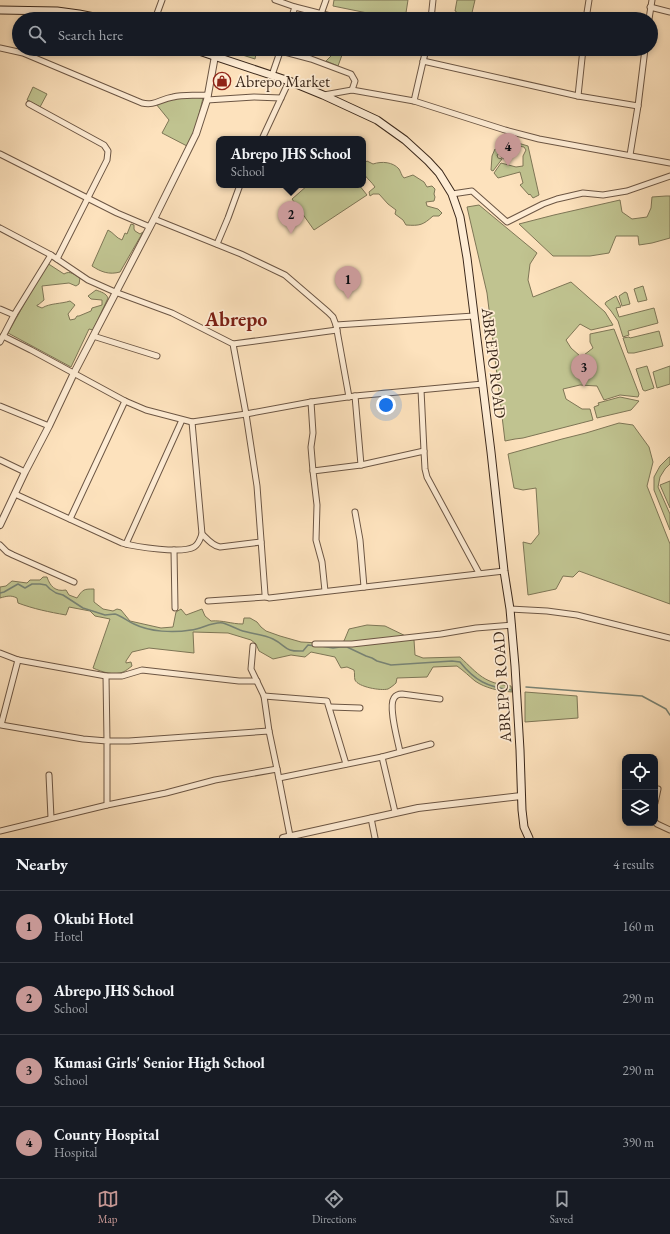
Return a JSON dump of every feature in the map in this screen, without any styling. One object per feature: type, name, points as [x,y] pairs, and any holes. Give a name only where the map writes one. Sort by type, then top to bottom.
[{"type":"main road","points":[[0,10],[64,12]]},
{"type":"main road","name":"ABREPO ROAD","points":[[215,56],[289,81],[377,120],[405,140],[428,161],[439,173],[452,194],[463,231],[483,384],[504,571],[512,625],[519,714],[521,796],[524,828],[529,838]]},
{"type":"street","points":[[158,12],[162,0]]},
{"type":"street","points":[[275,0],[314,12]]},
{"type":"street","points":[[322,12],[326,0]]},
{"type":"street","points":[[432,12],[433,0]]},
{"type":"street","points":[[587,12],[589,0]]},
{"type":"street","points":[[650,12],[652,0]]},
{"type":"street","points":[[293,12],[295,7]]},
{"type":"street","points":[[650,7],[670,12]]},
{"type":"street","points":[[0,48],[12,50]]},
{"type":"street","points":[[31,56],[142,103],[156,104],[174,96],[282,98]]},
{"type":"street","points":[[0,525],[74,373],[150,227],[196,134],[207,97],[215,56]]},
{"type":"street","points":[[272,75],[279,56]]},
{"type":"street","points":[[301,56],[352,74],[355,81],[352,90]]},
{"type":"street","points":[[414,101],[424,56]]},
{"type":"street","points":[[578,96],[582,56]]},
{"type":"street","points":[[630,155],[644,56]]},
{"type":"street","points":[[423,61],[578,96],[638,106]]},
{"type":"street","points":[[263,136],[289,81]]},
{"type":"street","points":[[323,95],[352,90],[414,101],[505,130],[539,139],[670,163]]},
{"type":"street","points":[[29,104],[104,145],[108,151],[107,160],[57,259]]},
{"type":"street","points":[[0,154],[117,213],[150,227]]},
{"type":"street","points":[[452,194],[472,191],[507,222],[543,204],[557,199],[583,193],[603,195],[627,191],[670,176]]},
{"type":"street","points":[[217,244],[239,188]]},
{"type":"street","points":[[154,219],[241,254],[285,275],[328,312],[333,317],[336,328],[349,397]]},
{"type":"street","points":[[0,228],[51,255],[88,280],[115,292],[172,313],[233,344],[336,328],[474,316]]},
{"type":"street","points":[[0,342],[14,315],[51,255]]},
{"type":"street","points":[[0,308],[14,315]]},
{"type":"street","points":[[3,336],[74,373],[125,402],[146,410],[192,422],[355,396],[483,384]]},
{"type":"street","points":[[93,336],[157,356]]},
{"type":"street","points":[[233,344],[257,486],[266,596]]},
{"type":"street","points":[[421,390],[425,469],[427,477],[479,573]]},
{"type":"street","points":[[355,396],[361,465]]},
{"type":"street","points":[[70,519],[125,402]]},
{"type":"street","points":[[311,402],[314,433],[311,447],[317,505],[316,540],[322,562],[325,591]]},
{"type":"street","points":[[0,406],[49,426]]},
{"type":"street","points":[[126,544],[182,420]]},
{"type":"street","points":[[15,494],[126,544],[174,550],[195,547],[202,534],[192,422]]},
{"type":"street","points":[[313,471],[361,465],[424,451]]},
{"type":"street","points":[[0,460],[25,472]]},
{"type":"street","points":[[355,512],[360,540],[364,587]]},
{"type":"street","points":[[202,534],[216,546],[220,547],[261,542]]},
{"type":"street","points":[[0,545],[7,552],[13,555],[74,582]]},
{"type":"street","points":[[174,550],[175,608]]},
{"type":"street","points":[[208,600],[266,596],[269,598],[504,571]]},
{"type":"street","points":[[510,609],[547,611],[577,615],[670,638]]},
{"type":"street","points":[[315,644],[352,644],[441,634],[476,628],[512,625]]},
{"type":"street","points":[[253,646],[251,668],[264,696],[268,731],[290,836]]},
{"type":"street","points":[[0,653],[18,660],[106,676],[122,676],[142,670],[183,676],[257,682]]},
{"type":"street","points":[[18,660],[0,725],[83,739],[107,741],[129,741],[268,731]]},
{"type":"street","points":[[106,676],[106,804]]},
{"type":"street","points":[[400,752],[392,714],[394,698],[397,695],[402,694],[440,699]]},
{"type":"street","points":[[264,696],[325,700],[330,707],[346,764]]},
{"type":"street","points":[[330,707],[360,708]]},
{"type":"street","points":[[279,778],[382,757],[431,744]]},
{"type":"street","points":[[382,757],[395,812]]},
{"type":"street","points":[[0,830],[106,804],[166,793],[215,780],[277,769]]},
{"type":"street","points":[[49,775],[51,818]]},
{"type":"street","points":[[283,838],[395,812],[432,806],[521,796]]},
{"type":"street","points":[[371,818],[375,838]]},
{"type":"street","points":[[658,824],[670,830]]},
{"type":"green space","points":[[334,0],[408,0],[406,12],[363,12],[333,6]]},
{"type":"green space","points":[[457,0],[475,0],[472,12],[455,11]]},
{"type":"green space","points":[[246,56],[256,56],[255,59]]},
{"type":"green space","points":[[331,56],[342,56],[338,66],[326,61]]},
{"type":"green space","points":[[33,87],[47,94],[40,107],[27,100]]},
{"type":"green space","points":[[184,96],[203,98],[196,127],[187,146],[162,133],[169,120],[156,104],[171,98]]},
{"type":"green space","points":[[518,143],[528,146],[539,195],[533,198],[520,185],[523,183],[520,172],[498,178],[494,173],[501,163],[516,167],[523,166],[523,156],[526,150],[524,147],[518,146]]},
{"type":"green space","points":[[495,149],[506,153],[504,159],[500,154],[497,155],[498,158],[502,159],[493,171],[491,170],[492,156]]},
{"type":"green space","points":[[366,162],[373,164],[384,162],[391,164],[399,169],[404,178],[413,175],[424,182],[427,187],[432,186],[435,189],[434,201],[426,202],[427,206],[438,209],[442,213],[439,216],[433,216],[421,224],[406,225],[403,220],[395,214],[396,210],[379,194],[373,194],[370,196],[369,192],[375,187],[366,177]]},
{"type":"green space","points":[[305,188],[361,188],[367,195],[314,230],[292,199]]},
{"type":"green space","points":[[670,196],[670,238],[639,245],[638,236],[616,236],[609,253],[590,256],[553,256],[519,224],[620,200],[622,212],[632,219],[647,217],[651,208],[652,197]]},
{"type":"green space","points":[[479,205],[537,253],[530,264],[528,280],[533,297],[571,282],[605,312],[613,325],[591,330],[580,324],[566,340],[571,348],[580,356],[584,355],[593,348],[590,342],[590,334],[614,329],[639,394],[638,397],[620,395],[604,400],[597,386],[580,385],[563,389],[566,399],[582,409],[590,409],[593,420],[523,438],[505,441],[487,293],[467,207]]},
{"type":"green space","points":[[131,224],[134,225],[135,231],[140,234],[143,232],[120,272],[105,272],[92,266],[108,230],[122,240],[125,233],[127,234]]},
{"type":"green space","points":[[47,263],[64,274],[74,274],[80,278],[79,284],[76,286],[69,283],[42,286],[44,300],[37,306],[42,308],[48,305],[70,301],[75,305],[68,314],[70,320],[91,311],[92,308],[102,305],[102,300],[91,299],[88,296],[96,290],[105,294],[108,298],[93,330],[89,329],[71,367],[8,333]]},
{"type":"green space","points":[[643,286],[647,300],[638,302],[634,289]]},
{"type":"green space","points":[[625,292],[627,293],[630,304],[622,306],[619,296]]},
{"type":"green space","points":[[616,296],[621,307],[616,308],[619,317],[654,308],[658,323],[628,331],[629,335],[623,337],[618,321],[605,304]]},
{"type":"green space","points":[[659,331],[663,346],[628,353],[623,338],[630,338]]},
{"type":"green space","points":[[647,366],[654,388],[645,391],[643,390],[636,369]]},
{"type":"green space","points":[[670,366],[670,384],[657,388],[653,372]]},
{"type":"green space","points":[[620,397],[639,401],[631,410],[597,418],[594,407],[599,405],[598,403]]},
{"type":"green space","points":[[619,423],[633,425],[649,447],[653,462],[647,486],[670,544],[670,604],[579,571],[573,577],[563,576],[556,589],[528,595],[523,542],[531,544],[539,534],[536,488],[523,490],[514,488],[508,454]]},
{"type":"green space","points":[[669,457],[670,464],[660,477],[658,487],[670,514],[670,530],[654,490],[654,477],[660,466]]},
{"type":"green space","points":[[670,481],[670,508],[660,485]]},
{"type":"green space","points":[[43,577],[47,577],[51,586],[54,588],[66,590],[69,595],[77,598],[84,590],[94,589],[94,602],[103,609],[113,611],[117,609],[121,610],[130,621],[161,628],[173,627],[176,612],[181,609],[186,615],[202,609],[205,616],[211,621],[243,624],[244,618],[250,618],[257,622],[266,631],[301,642],[338,644],[344,641],[349,629],[367,625],[385,626],[414,640],[415,655],[423,658],[460,657],[482,677],[494,683],[511,686],[512,692],[483,686],[457,666],[433,667],[427,677],[397,678],[396,683],[388,689],[370,688],[360,685],[355,680],[354,670],[347,667],[341,668],[335,657],[311,652],[305,657],[291,655],[273,659],[259,651],[256,644],[251,640],[228,633],[193,632],[194,653],[149,648],[132,652],[126,663],[131,662],[132,666],[124,672],[112,674],[93,668],[110,619],[95,616],[90,611],[69,607],[66,615],[54,613],[18,603],[17,598],[13,596],[0,598],[0,587],[6,586],[12,581],[27,583],[30,580],[40,580]]},
{"type":"green space","points":[[525,692],[577,696],[578,718],[525,722]]},
{"type":"waterway","points":[[0,593],[18,584],[25,588],[32,584],[46,585],[56,593],[63,595],[83,608],[105,615],[115,614],[147,629],[169,632],[184,631],[216,623],[223,623],[244,631],[269,637],[292,651],[303,651],[308,645],[315,646]]},
{"type":"waterway","points":[[321,646],[333,648],[347,647],[377,661],[391,665],[452,661],[460,662],[471,674],[482,682],[495,687],[511,690]]},
{"type":"waterway","points":[[526,687],[642,696],[666,709],[670,715]]},
{"type":"place","name":"Abrepo Market","points":[[222,81]]},
{"type":"place","name":"County Hospital","points":[[508,166]]},
{"type":"place","name":"Abrepo JHS School","points":[[291,234]]},
{"type":"place","name":"Okubi Hotel","points":[[348,299]]},
{"type":"place","name":"Kumasi Girls' Senior High School","points":[[584,387]]},
{"type":"district","name":"Abrepo","points":[[236,319]]}]
